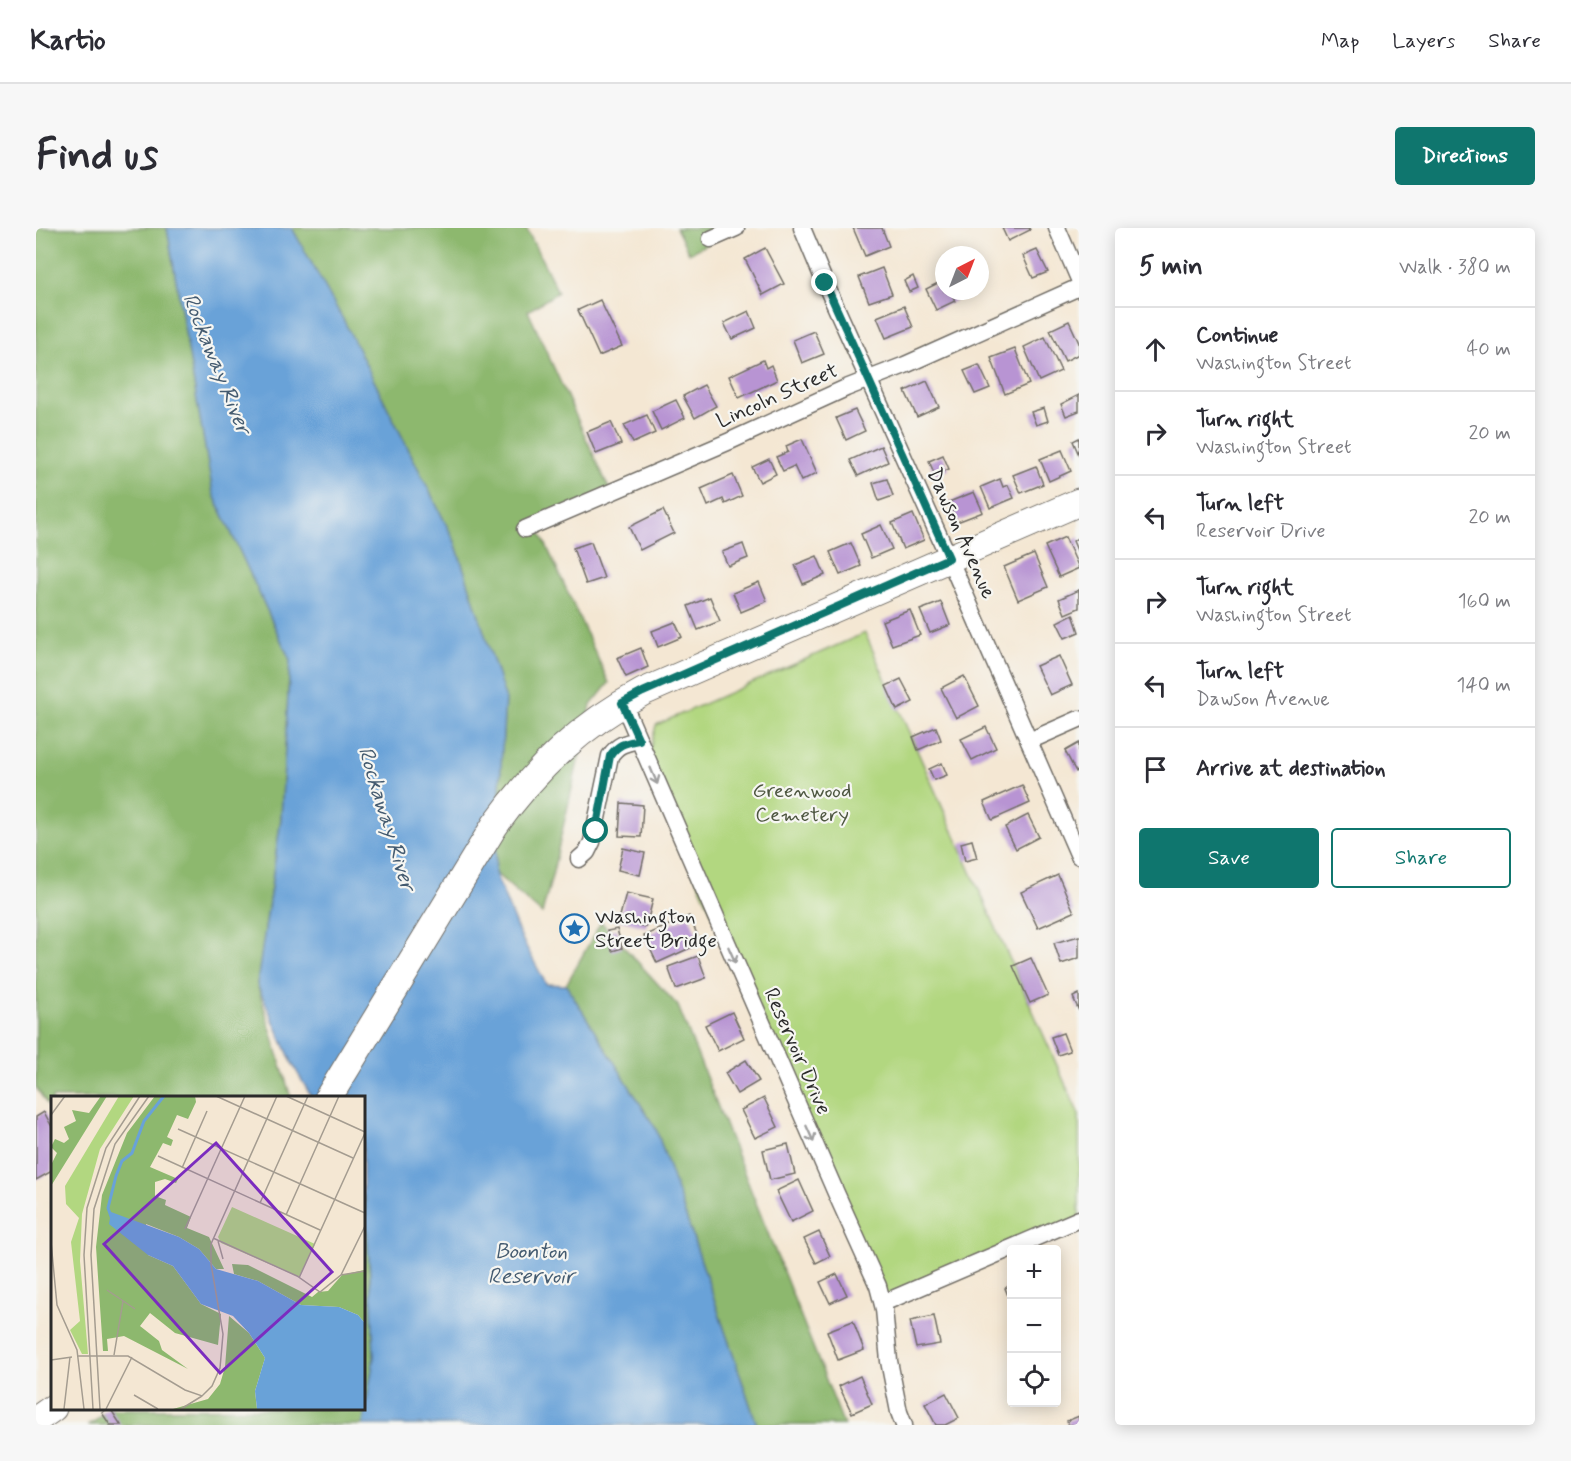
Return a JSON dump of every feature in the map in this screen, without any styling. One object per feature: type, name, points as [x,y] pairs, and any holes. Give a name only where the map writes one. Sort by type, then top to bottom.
[{"type":"main road","points":[[329,1096],[495,825],[539,770],[590,725],[622,703],[654,688],[1079,502]]},
{"type":"main road","points":[[36,1419],[51,1409]]},
{"type":"street","points":[[711,239],[736,228]]},
{"type":"street","name":"Dawson Avenue","points":[[802,228],[1079,856]]},
{"type":"street","points":[[1057,228],[1079,279]]},
{"type":"street","name":"Lincoln Street","points":[[525,529],[905,365],[1079,287]]},
{"type":"street","name":"Reservoir Drive","points":[[622,703],[878,1286],[883,1303],[889,1361],[899,1412],[904,1425]]},
{"type":"street","points":[[1029,741],[1079,719]]},
{"type":"street","points":[[579,859],[587,852],[592,842],[610,756],[615,748],[626,742],[639,740]]},
{"type":"street","points":[[883,1303],[1079,1219]]},
{"type":"green space","points":[[36,228],[167,228],[213,493],[290,660],[281,819],[257,984],[290,1096],[51,1096],[51,1110],[36,1087]]},
{"type":"green space","points":[[292,228],[526,228],[558,292],[528,311],[611,493],[538,527],[609,683],[591,705],[542,914],[495,873],[505,697],[455,542],[345,323]]},
{"type":"green space","points":[[676,228],[714,228],[719,238],[689,253]]},
{"type":"green space","name":"Greenwood Cemetery","points":[[865,633],[1079,1115],[1079,1223],[1027,1245],[1007,1245],[1007,1253],[887,1304],[646,766],[656,725]]},
{"type":"green space","points":[[601,922],[678,1006],[844,1425],[757,1425],[656,1129],[566,985]]},
{"type":"green space","points":[[365,1198],[374,1357],[363,1425],[87,1425],[107,1410],[364,1410]]},
{"type":"water","name":"Boonton Reservoir","points":[[167,228],[292,228],[345,323],[455,542],[505,697],[495,873],[519,933],[546,984],[566,985],[656,1129],[757,1425],[363,1425],[374,1357],[364,1196],[364,1096],[311,1096],[293,1065],[257,984],[281,819],[290,660],[213,493]]},
{"type":"building","points":[[853,228],[882,228],[889,246],[865,256]]},
{"type":"building","points":[[1002,228],[1029,228],[1030,230],[1008,241]]},
{"type":"building","points":[[765,248],[784,284],[763,295],[745,259]]},
{"type":"building","points":[[1037,250],[1048,272],[1033,278],[1023,256]]},
{"type":"building","points":[[882,268],[892,294],[869,302],[859,277]]},
{"type":"building","points":[[913,276],[918,288],[909,292],[904,281]]},
{"type":"building","points":[[935,284],[935,300],[955,301],[936,310],[926,289]]},
{"type":"building","points":[[600,300],[622,346],[599,356],[578,310]]},
{"type":"building","points":[[904,306],[913,327],[886,338],[877,317]]},
{"type":"building","points":[[749,311],[756,328],[732,339],[724,323]]},
{"type":"building","points":[[1069,321],[1079,343],[1079,354],[1065,361],[1050,330]]},
{"type":"building","points":[[814,331],[824,354],[802,363],[793,340]]},
{"type":"building","points":[[1045,337],[1061,371],[1039,381],[1024,347]]},
{"type":"building","points":[[1015,349],[1029,384],[1005,394],[991,358]]},
{"type":"building","points":[[763,360],[766,368],[771,365],[777,380],[739,398],[729,376]]},
{"type":"building","points":[[979,365],[990,388],[975,394],[964,371]]},
{"type":"building","points":[[927,381],[939,407],[917,417],[905,391]]},
{"type":"building","points":[[704,385],[716,406],[695,418],[683,396]]},
{"type":"building","points":[[1079,395],[1079,411],[1066,416],[1061,404]]},
{"type":"building","points":[[676,400],[685,418],[661,430],[652,411]]},
{"type":"building","points":[[1044,408],[1048,421],[1036,425],[1031,412]]},
{"type":"building","points":[[855,410],[865,431],[846,440],[836,418]]},
{"type":"building","points":[[647,415],[655,433],[633,443],[624,425]]},
{"type":"building","points":[[611,422],[621,444],[596,454],[587,432]]},
{"type":"building","points":[[1079,438],[1079,455],[1073,441]]},
{"type":"building","points":[[802,439],[817,473],[801,481],[794,466],[783,471],[776,457],[788,452],[786,446]]},
{"type":"building","points":[[881,446],[888,462],[858,476],[850,460]]},
{"type":"building","points":[[1062,450],[1071,471],[1049,481],[1040,459]]},
{"type":"building","points":[[943,455],[949,469],[935,475],[929,461]]},
{"type":"building","points":[[769,459],[776,474],[760,482],[752,467]]},
{"type":"building","points":[[1036,466],[1043,484],[1021,493],[1013,475]]},
{"type":"building","points":[[733,475],[742,496],[725,504],[723,499],[708,506],[701,489]]},
{"type":"building","points":[[887,479],[893,496],[879,501],[873,483]]},
{"type":"building","points":[[1000,479],[1003,487],[1008,485],[1014,498],[990,508],[981,487]]},
{"type":"building","points":[[974,492],[983,512],[957,522],[949,502]]},
{"type":"building","points":[[663,510],[674,533],[640,550],[629,527]]},
{"type":"building","points":[[913,514],[924,540],[903,549],[892,523]]},
{"type":"building","points":[[881,525],[892,549],[871,558],[861,534]]},
{"type":"building","points":[[1065,537],[1079,568],[1059,577],[1045,546]]},
{"type":"building","points":[[1079,537],[1079,555],[1073,541]]},
{"type":"building","points":[[591,542],[604,578],[586,584],[573,548]]},
{"type":"building","points":[[851,543],[861,566],[840,575],[830,552]]},
{"type":"building","points":[[743,544],[748,558],[728,566],[722,552]]},
{"type":"building","points":[[1034,554],[1048,587],[1018,600],[1004,567]]},
{"type":"building","points":[[817,556],[825,575],[803,584],[795,565]]},
{"type":"building","points":[[759,582],[767,601],[741,612],[733,593]]},
{"type":"building","points":[[1079,590],[1079,608],[1065,614],[1059,599]]},
{"type":"building","points":[[710,597],[720,621],[698,630],[688,606]]},
{"type":"building","points":[[941,602],[950,625],[930,633],[920,610]]},
{"type":"building","points":[[910,610],[920,635],[892,645],[882,621]]},
{"type":"building","points":[[1073,614],[1079,632],[1065,638],[1057,622]]},
{"type":"building","points":[[675,622],[682,637],[658,647],[652,631]]},
{"type":"building","points":[[641,648],[648,667],[626,677],[617,658]]},
{"type":"building","points":[[1059,656],[1072,685],[1050,695],[1036,666]]},
{"type":"building","points":[[964,676],[979,706],[956,718],[941,688]]},
{"type":"building","points":[[901,679],[913,702],[897,710],[886,686]]},
{"type":"building","points":[[936,727],[941,740],[918,750],[913,737]]},
{"type":"building","points":[[986,727],[996,748],[972,760],[961,739]]},
{"type":"building","points":[[1079,743],[1079,770],[1076,772],[1065,751]]},
{"type":"building","points":[[942,763],[947,775],[934,780],[929,769]]},
{"type":"building","points":[[1022,785],[1030,803],[992,820],[984,802]]},
{"type":"building","points":[[621,803],[643,805],[641,837],[619,836]]},
{"type":"building","points":[[1028,815],[1039,837],[1016,849],[1005,827]]},
{"type":"building","points":[[972,840],[977,858],[965,861],[961,843]]},
{"type":"building","points":[[623,848],[645,853],[640,875],[618,870]]},
{"type":"building","points":[[1058,875],[1074,912],[1038,928],[1021,892]]},
{"type":"building","points":[[626,893],[653,899],[646,927],[619,920]]},
{"type":"building","points":[[689,916],[701,943],[657,963],[644,936]]},
{"type":"building","points":[[617,929],[622,948],[612,951],[607,931]]},
{"type":"building","points":[[1079,936],[1079,958],[1061,964],[1054,943]]},
{"type":"building","points":[[698,956],[706,978],[676,989],[668,967]]},
{"type":"building","points":[[1031,958],[1048,995],[1030,1003],[1013,966]]},
{"type":"building","points":[[1079,994],[1079,1011],[1073,997]]},
{"type":"building","points":[[732,1012],[744,1038],[718,1051],[705,1025]]},
{"type":"building","points":[[1063,1033],[1070,1051],[1058,1055],[1051,1037]]},
{"type":"building","points":[[746,1060],[759,1081],[737,1094],[725,1073]]},
{"type":"building","points":[[764,1098],[778,1127],[755,1138],[741,1110]]},
{"type":"building","points":[[44,1112],[51,1125],[51,1172],[36,1180],[36,1117]]},
{"type":"building","points":[[788,1144],[795,1174],[770,1180],[763,1150]]},
{"type":"building","points":[[799,1180],[813,1211],[791,1222],[776,1191]]},
{"type":"building","points":[[819,1232],[830,1256],[816,1263],[804,1239]]},
{"type":"building","points":[[837,1274],[847,1295],[830,1303],[820,1282]]},
{"type":"building","points":[[934,1316],[940,1344],[916,1348],[910,1321]]},
{"type":"building","points":[[853,1321],[864,1350],[838,1360],[827,1331]]},
{"type":"building","points":[[860,1376],[872,1404],[852,1413],[839,1386]]},
{"type":"building","points":[[946,1393],[959,1418],[945,1425],[936,1425],[925,1404]]},
{"type":"building","points":[[111,1410],[121,1425],[110,1425],[102,1413]]},
{"type":"building","points":[[1079,1416],[1079,1425],[1069,1425],[1067,1421]]},
{"type":"place","name":"Washington Street Bridge","points":[[574,928]]},
{"type":"route","points":[[596,831],[610,756],[615,748],[626,742],[639,740],[622,703],[949,558],[825,283]]},
{"type":"water label","name":"Rockaway River","points":[[218,363]]},
{"type":"water label","name":"Rockaway River","points":[[388,818]]}]
